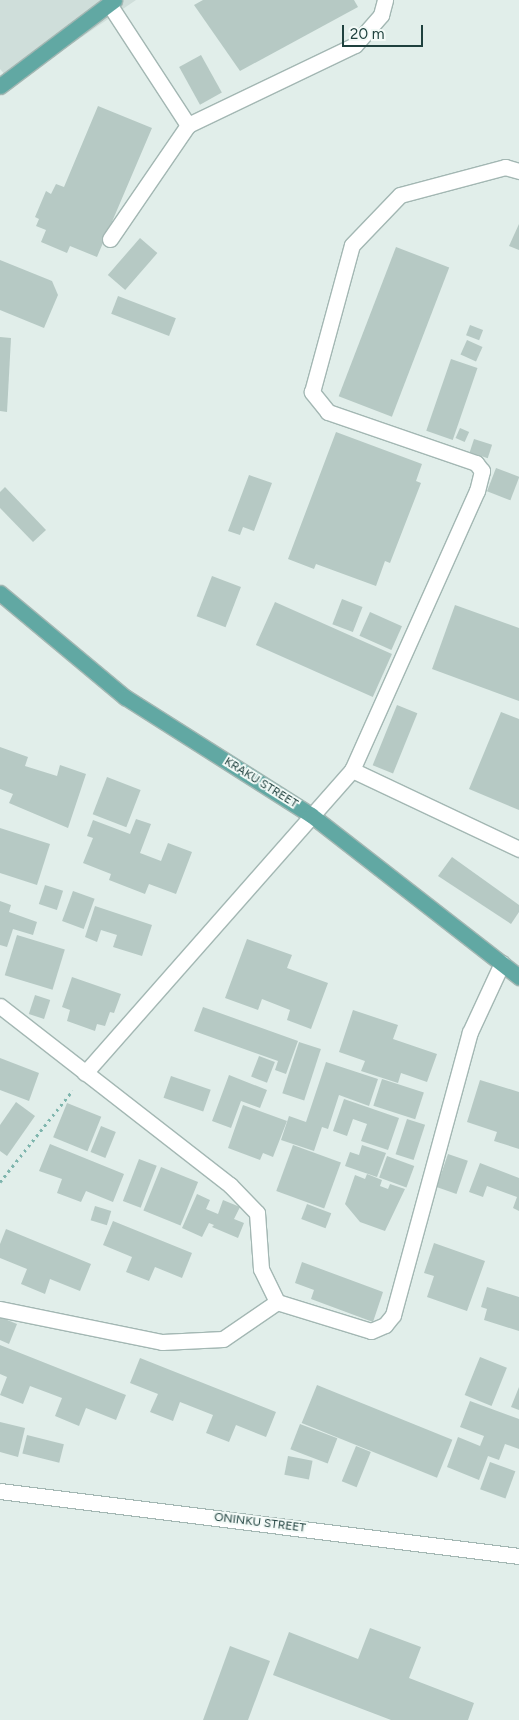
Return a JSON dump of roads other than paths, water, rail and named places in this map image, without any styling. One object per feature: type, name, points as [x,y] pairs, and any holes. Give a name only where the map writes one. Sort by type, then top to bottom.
[{"type":"main road","points":[[0,86],[112,2]]},
{"type":"main road","name":"KRAKU STREET","points":[[0,593],[125,697],[312,816],[519,977]]},
{"type":"street","points":[[110,239],[188,125],[355,45],[381,15],[385,0]]},
{"type":"street","points":[[112,2],[188,125]]},
{"type":"street","points":[[85,1074],[352,770],[477,491],[482,471],[466,458],[341,417],[317,402],[312,392],[352,245],[400,195],[505,167],[519,171]]},
{"type":"street","points":[[352,770],[519,849]]},
{"type":"street","points":[[0,1006],[230,1185],[257,1213],[261,1269],[277,1302],[370,1331],[385,1325],[393,1315],[470,1032],[502,963]]},
{"type":"street","points":[[0,1309],[162,1342],[223,1340],[277,1302]]},
{"type":"street","name":"ONINKU STREET","points":[[0,1491],[519,1556]]}]
